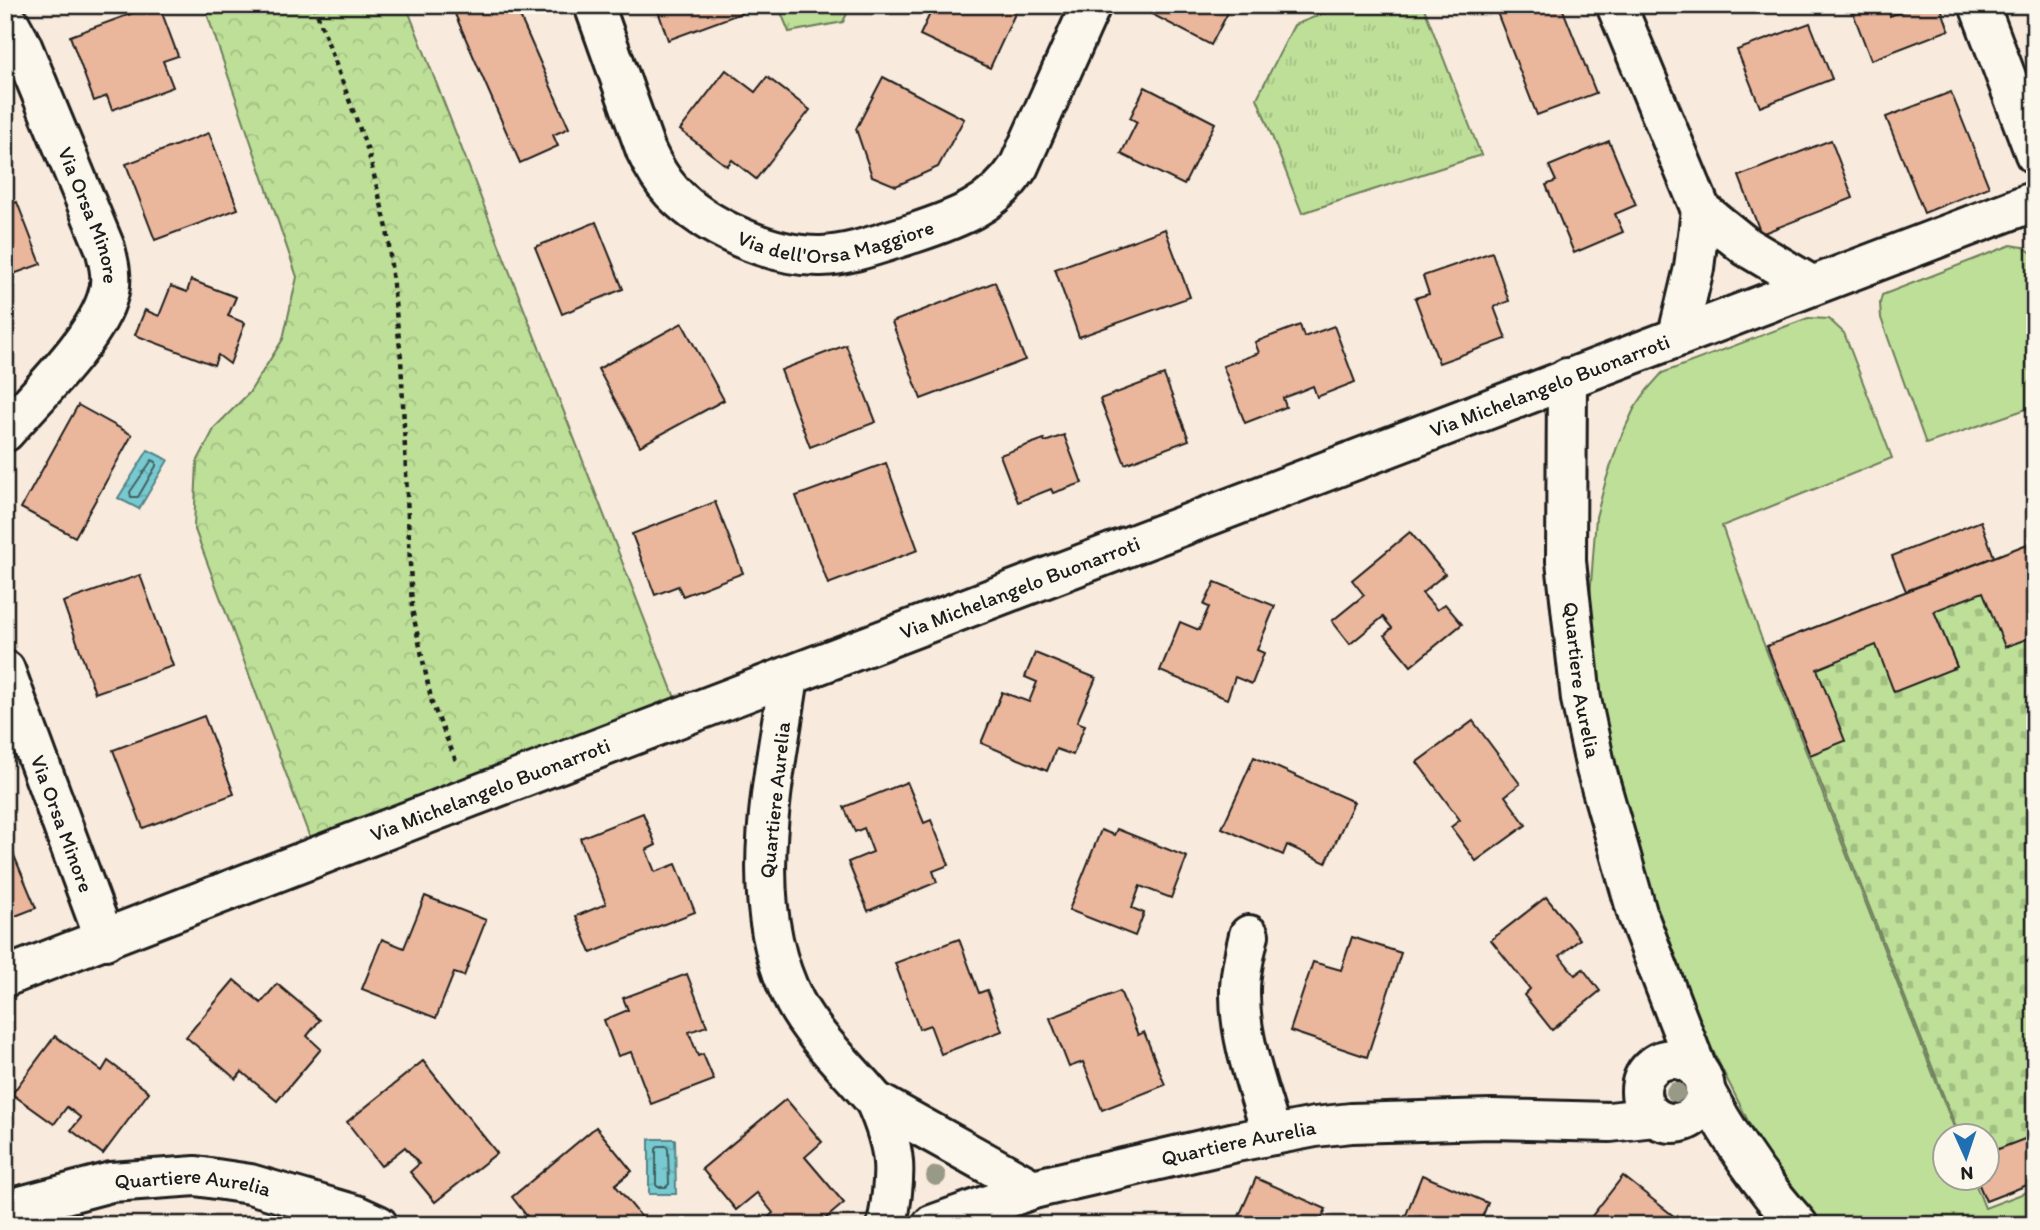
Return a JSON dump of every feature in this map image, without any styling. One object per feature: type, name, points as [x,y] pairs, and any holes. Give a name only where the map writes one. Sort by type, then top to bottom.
[{"type":"street","name":"Via dell'Orsa Maggiore","points":[[594,5],[646,151],[673,193],[706,218],[750,242],[796,255],[823,256],[870,247],[955,219],[997,195],[1019,166],[1091,5]]},
{"type":"street","points":[[1616,5],[1701,210],[1747,247],[1811,285]]},
{"type":"street","points":[[1979,5],[2035,154]]},
{"type":"street","name":"Via Orsa Minore","points":[[5,20],[16,33],[105,248],[110,273],[109,294],[94,328],[5,432]]},
{"type":"street","name":"Via Michelangelo Buonarroti","points":[[5,977],[471,796],[2035,201]]},
{"type":"street","points":[[1678,335],[1694,268],[1701,210]]},
{"type":"street","name":"Quartiere Aurelia","points":[[1567,378],[1566,561],[1581,699],[1596,769],[1638,916],[1701,1080],[1721,1122],[1759,1180],[1798,1225]]},
{"type":"street","name":"Via Orsa Minore","points":[[5,670],[105,940]]},
{"type":"street","name":"Quartiere Aurelia","points":[[789,676],[776,765],[766,867],[765,899],[773,950],[795,1002],[810,1026],[875,1101],[891,1138],[894,1179],[887,1225]]},
{"type":"street","points":[[1249,935],[1241,974],[1242,1030],[1272,1135]]},
{"type":"street","name":"Quartiere Aurelia","points":[[1657,971],[1665,1014],[1658,1097]]},
{"type":"street","points":[[1672,1058],[1689,1063],[1701,1080],[1699,1110],[1658,1097],[1672,1058]]},
{"type":"street","name":"Quartiere Aurelia","points":[[932,1225],[1033,1189],[1272,1135],[1351,1123],[1531,1119],[1601,1107],[1626,1097],[1658,1097],[1759,1180]]},
{"type":"street","name":"Quartiere Aurelia","points":[[875,1101],[1033,1189]]},
{"type":"street","name":"Quartiere Aurelia","points":[[5,1210],[111,1182],[196,1176],[250,1184],[378,1225]]},
{"type":"path","points":[[314,5],[368,151],[387,228],[401,358],[412,608],[432,703],[471,796]]},
{"type":"green space","points":[[204,5],[406,5],[675,698],[310,838],[194,527],[197,462],[215,427],[249,393],[283,339],[297,277]]},
{"type":"green space","points":[[778,5],[851,5],[843,22],[789,32]]},
{"type":"green space","points":[[1345,5],[1418,5],[1424,8],[1481,155],[1302,213],[1257,98],[1294,25]]},
{"type":"green space","points":[[2011,245],[2023,247],[2035,255],[2035,406],[1926,444],[1881,318],[1882,295]]},
{"type":"green space","points":[[1808,318],[1829,319],[1844,333],[1892,458],[1722,526],[1761,637],[1952,1122],[1932,1122],[1932,1192],[1979,1192],[1985,1208],[2035,1189],[2035,1225],[1816,1225],[1762,1149],[1686,997],[1659,936],[1604,740],[1590,626],[1590,597],[1596,517],[1606,480],[1619,441],[1634,409],[1662,373]]},
{"type":"green space","points":[[2035,541],[2035,1182],[1986,1201],[1982,1192],[2002,1192],[2002,1122],[1954,1122],[1767,646]]},
{"type":"water","points":[[148,450],[168,460],[139,509],[118,498]]},
{"type":"water","points":[[649,1139],[675,1139],[676,1194],[649,1194]]},
{"type":"building","points":[[159,5],[178,56],[163,61],[173,87],[112,110],[107,96],[94,101],[70,36]]},
{"type":"building","points":[[451,5],[515,5],[569,128],[553,135],[558,146],[520,163]]},
{"type":"building","points":[[656,5],[745,5],[747,11],[668,40]]},
{"type":"building","points":[[934,5],[1019,5],[990,68],[920,35]]},
{"type":"building","points":[[1142,5],[1232,5],[1211,45],[1140,8]]},
{"type":"building","points":[[1508,5],[1561,5],[1596,93],[1537,115],[1496,10]]},
{"type":"building","points":[[1850,5],[1886,5],[1890,16],[1918,5],[1940,5],[1949,30],[1871,60]]},
{"type":"building","points":[[1810,23],[1832,79],[1760,107],[1737,50]]},
{"type":"building","points":[[726,70],[755,92],[767,77],[810,110],[756,179],[732,160],[727,166],[680,130]]},
{"type":"building","points":[[883,77],[964,119],[938,167],[896,186],[872,176],[856,129]]},
{"type":"building","points":[[1145,87],[1215,123],[1184,185],[1121,154],[1137,122],[1130,118]]},
{"type":"building","points":[[1951,92],[1989,187],[1924,213],[1886,117]]},
{"type":"building","points":[[209,133],[238,209],[155,240],[126,164]]},
{"type":"building","points":[[1831,140],[1853,198],[1761,234],[1739,176]]},
{"type":"building","points":[[1609,141],[1636,205],[1615,214],[1623,232],[1574,253],[1546,185],[1556,181],[1549,166]]},
{"type":"building","points":[[17,202],[41,264],[5,277],[5,206]]},
{"type":"building","points":[[596,222],[623,289],[562,314],[535,247]]},
{"type":"building","points":[[1165,229],[1190,297],[1079,337],[1055,269]]},
{"type":"building","points":[[1492,252],[1509,301],[1494,307],[1506,339],[1439,363],[1415,298],[1429,294],[1423,276]]},
{"type":"building","points":[[191,280],[236,297],[228,316],[245,323],[230,364],[218,355],[214,365],[135,335],[145,310],[159,316],[171,286],[187,292]]},
{"type":"building","points":[[995,282],[1025,360],[921,399],[892,322]]},
{"type":"building","points":[[682,323],[724,400],[640,446],[598,369]]},
{"type":"building","points":[[1300,325],[1304,337],[1334,326],[1355,382],[1317,397],[1313,386],[1283,398],[1286,407],[1245,423],[1223,366],[1259,353],[1255,342]]},
{"type":"building","points":[[846,345],[876,422],[810,447],[781,370]]},
{"type":"building","points":[[1164,375],[1189,440],[1125,464],[1100,399]]},
{"type":"building","points":[[78,405],[132,435],[75,537],[21,508]]},
{"type":"building","points":[[1064,435],[1082,483],[1053,493],[1051,489],[1018,502],[1000,455],[1044,439],[1045,442]]},
{"type":"building","points":[[886,463],[918,550],[828,584],[796,496]]},
{"type":"building","points":[[715,502],[743,573],[683,596],[678,586],[655,595],[632,534]]},
{"type":"building","points":[[1981,521],[1994,557],[1906,591],[1892,556]]},
{"type":"building","points":[[1410,532],[1445,574],[1422,593],[1437,610],[1445,604],[1462,624],[1411,666],[1385,635],[1392,628],[1383,617],[1350,644],[1332,621],[1364,595],[1352,580]]},
{"type":"building","points":[[2035,541],[2035,636],[2005,647],[1983,592],[1934,611],[1957,667],[1894,692],[1876,645],[1817,669],[1845,741],[1810,755],[1767,646]]},
{"type":"building","points":[[140,575],[173,666],[95,693],[63,602]]},
{"type":"building","points":[[1215,582],[1275,606],[1257,650],[1264,653],[1252,684],[1235,677],[1227,699],[1160,671],[1180,622],[1199,630],[1209,607],[1204,605]]},
{"type":"building","points":[[1035,653],[1096,678],[1077,722],[1085,725],[1073,755],[1056,749],[1047,771],[981,743],[1002,692],[1029,702],[1037,682],[1025,677]]},
{"type":"building","points":[[204,716],[234,794],[143,828],[113,750]]},
{"type":"building","points":[[1473,721],[1520,784],[1505,796],[1526,825],[1476,861],[1451,827],[1460,820],[1417,762]]},
{"type":"building","points":[[1254,757],[1354,802],[1326,863],[1287,845],[1283,855],[1222,828]]},
{"type":"building","points":[[907,782],[924,823],[931,820],[949,865],[933,871],[937,882],[868,911],[848,862],[873,852],[864,828],[855,832],[844,807]]},
{"type":"building","points":[[643,813],[656,845],[646,850],[655,872],[676,864],[695,912],[591,953],[576,916],[606,904],[580,838]]},
{"type":"building","points":[[1117,829],[1187,857],[1171,898],[1140,886],[1132,908],[1144,913],[1135,936],[1069,910],[1101,830],[1114,835]]},
{"type":"building","points":[[5,834],[36,908],[5,920]]},
{"type":"building","points":[[425,896],[486,920],[464,976],[454,973],[436,1018],[362,989],[382,939],[404,948]]},
{"type":"building","points":[[1546,897],[1580,939],[1560,956],[1575,975],[1583,969],[1600,991],[1552,1030],[1524,995],[1530,989],[1491,940]]},
{"type":"building","points":[[1352,937],[1401,953],[1367,1057],[1290,1031],[1313,962],[1341,970]]},
{"type":"building","points":[[959,939],[979,993],[987,990],[1002,1031],[941,1054],[930,1025],[919,1029],[895,963]]},
{"type":"building","points":[[687,974],[707,1026],[689,1032],[698,1056],[703,1054],[714,1080],[651,1104],[631,1052],[618,1056],[604,1020],[628,1010],[623,998]]},
{"type":"building","points":[[234,980],[261,1003],[277,984],[320,1020],[307,1036],[321,1049],[277,1101],[242,1072],[236,1079],[186,1037]]},
{"type":"building","points":[[1120,991],[1138,1035],[1144,1032],[1165,1085],[1102,1110],[1083,1062],[1069,1067],[1050,1018]]},
{"type":"building","points":[[55,1036],[102,1071],[108,1061],[149,1092],[103,1154],[71,1130],[81,1118],[67,1107],[54,1124],[12,1094]]},
{"type":"building","points":[[423,1061],[497,1153],[435,1202],[410,1172],[419,1164],[405,1147],[381,1166],[347,1122]]},
{"type":"building","points":[[786,1099],[822,1142],[805,1157],[844,1203],[818,1225],[760,1225],[773,1213],[757,1193],[736,1210],[702,1169]]},
{"type":"building","points":[[596,1127],[632,1171],[615,1185],[648,1225],[569,1225],[566,1221],[563,1225],[534,1225],[512,1197]]},
{"type":"building","points":[[2035,1135],[2035,1182],[1986,1201],[1982,1192],[2002,1192],[2002,1148]]},
{"type":"building","points":[[1422,1175],[1488,1203],[1479,1225],[1402,1225]]},
{"type":"building","points":[[1623,1176],[1685,1225],[1585,1225]]},
{"type":"building","points":[[1256,1178],[1326,1209],[1318,1225],[1235,1225]]}]
